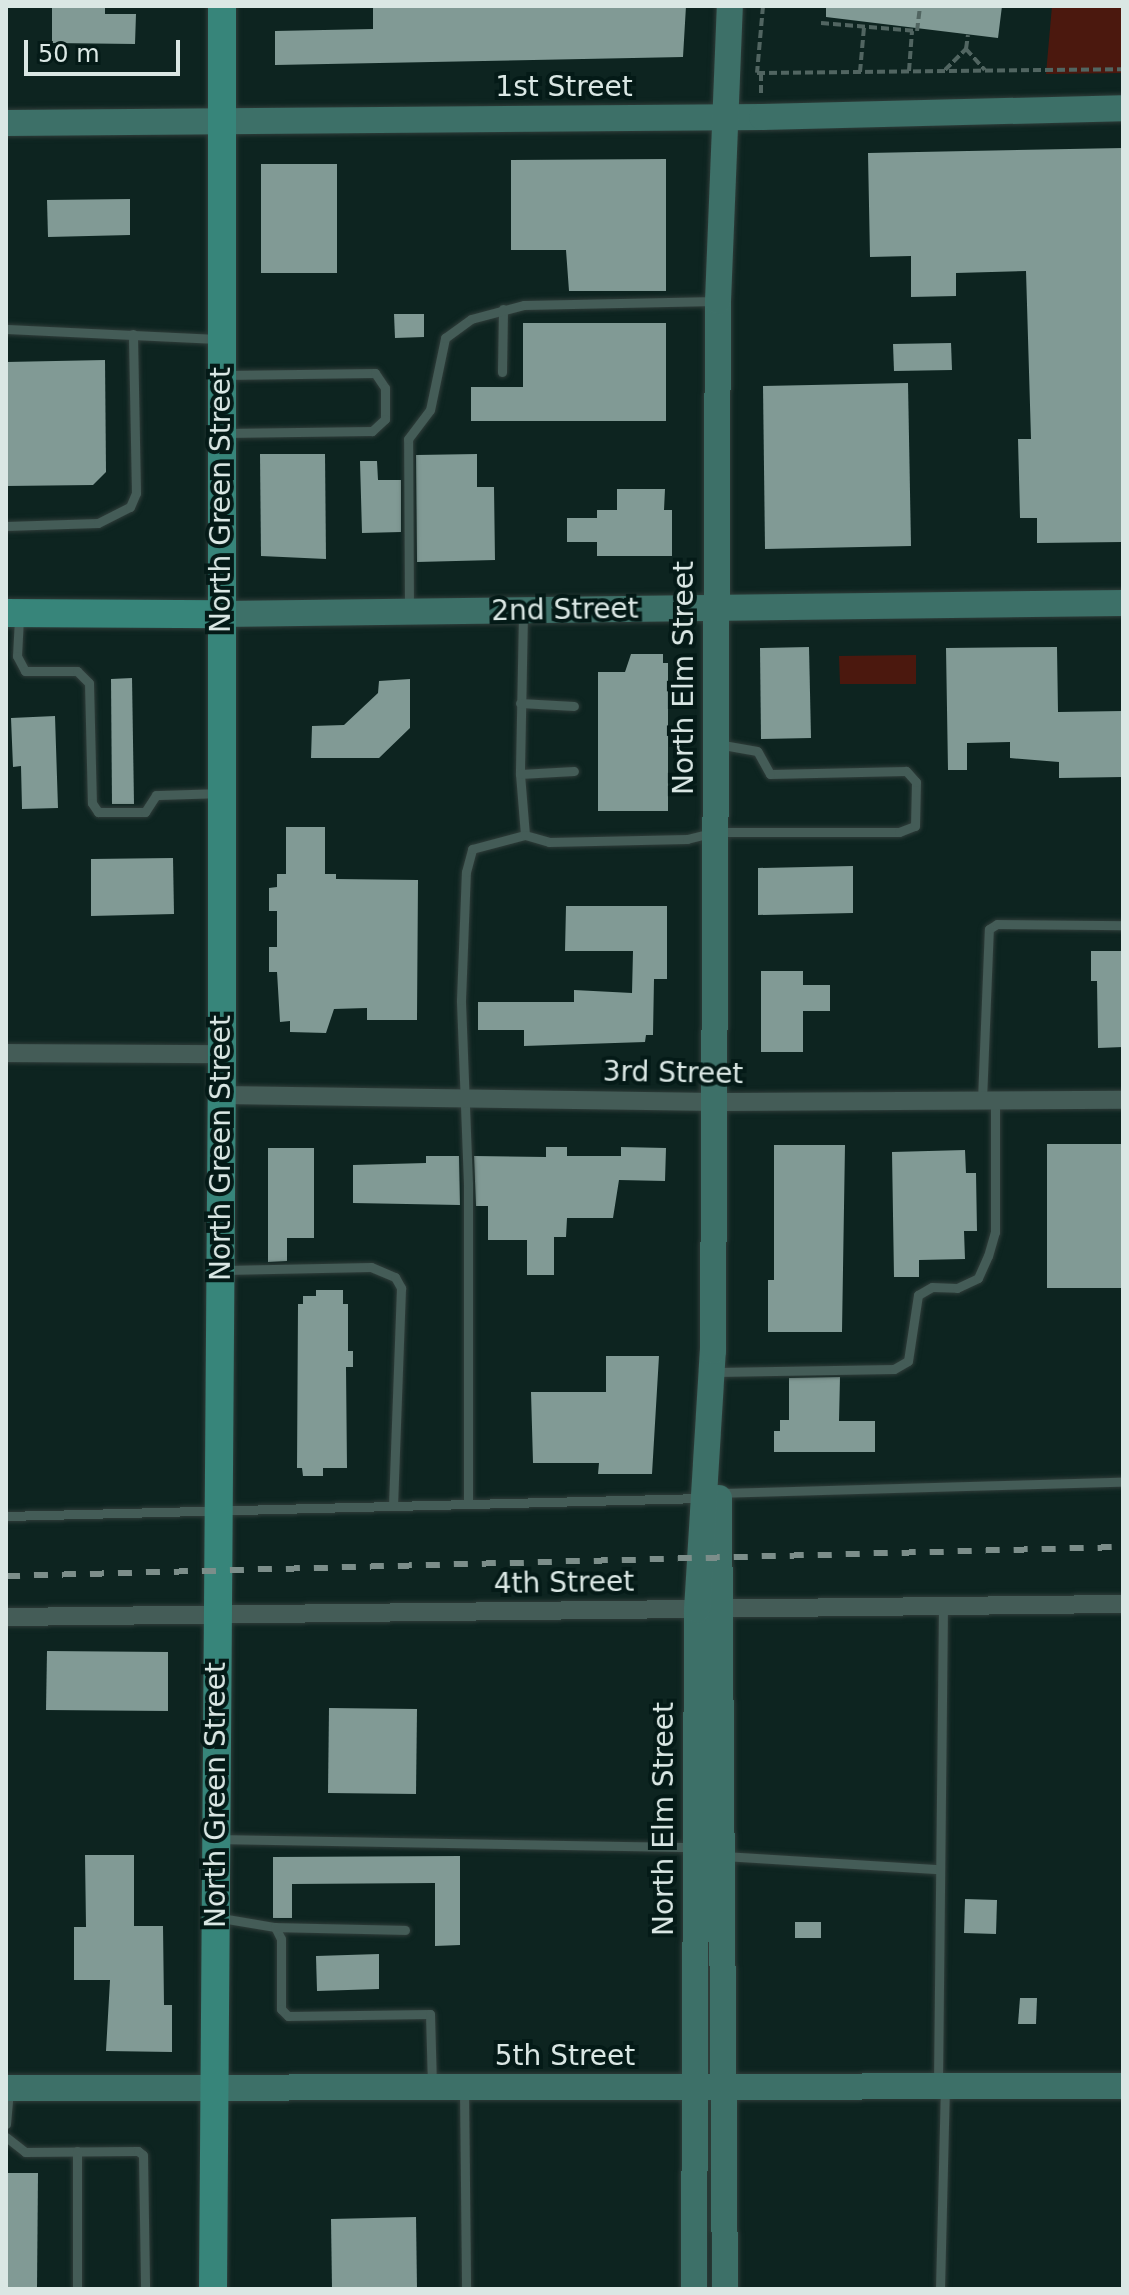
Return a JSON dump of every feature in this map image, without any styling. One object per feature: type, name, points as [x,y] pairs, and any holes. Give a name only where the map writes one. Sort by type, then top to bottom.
[{"type":"main road","name":"North Green Street","points":[[213,2289],[222,1095],[222,6]]},
{"type":"main road","name":"2nd Street","points":[[13,613],[221,614]]},
{"type":"street","name":"North Elm Street","points":[[725,2289],[723,1610],[712,1496],[718,301],[722,118],[730,6]]},
{"type":"street","name":"1st Street","points":[[6,123],[722,118],[1123,108]]},
{"type":"street","name":"2nd Street","points":[[221,614],[1123,603]]},
{"type":"street","points":[[6,1053],[222,1054]]},
{"type":"street","name":"3rd Street","points":[[222,1095],[716,1102],[1123,1100]]},
{"type":"street","name":"North Elm Street","points":[[694,2289],[697,1610],[712,1496]]},
{"type":"street","name":"4th Street","points":[[6,1617],[1123,1604]]},
{"type":"street","name":"5th Street","points":[[8,2088],[1123,2086]]},
{"type":"lane","points":[[409,612],[408,439],[430,410],[445,338],[471,319],[503,309],[718,301]]},
{"type":"lane","points":[[502,372],[503,309]]},
{"type":"lane","points":[[6,329],[221,339]]},
{"type":"lane","points":[[6,526],[98,523],[130,507],[136,493],[133,334]]},
{"type":"lane","points":[[221,375],[375,373],[385,388],[385,419],[372,431],[221,433]]},
{"type":"lane","points":[[523,610],[520,774],[525,835]]},
{"type":"lane","points":[[13,613],[17,656],[25,671],[77,671],[89,683],[92,803],[98,812],[145,812],[156,795],[222,793]]},
{"type":"lane","points":[[520,703],[574,706]]},
{"type":"lane","points":[[468,1504],[468,1184],[463,1098],[466,872],[472,849],[525,835],[549,842],[687,839],[716,832],[899,832],[915,826],[916,782],[906,771],[770,774],[757,751],[716,743]]},
{"type":"lane","points":[[520,774],[574,771]]},
{"type":"lane","points":[[713,1361],[894,1369],[908,1361],[918,1295],[932,1287],[957,1288],[978,1278],[995,1232],[988,1100],[989,929],[997,924],[1123,925]]},
{"type":"lane","points":[[220,1270],[371,1267],[395,1277],[401,1288],[393,1506]]},
{"type":"lane","points":[[6,1516],[1123,1482]]},
{"type":"lane","points":[[940,2289],[942,2088],[939,1869],[943,1606]]},
{"type":"lane","points":[[216,1838],[696,1847]]},
{"type":"lane","points":[[724,1856],[939,1869]]},
{"type":"lane","points":[[215,1917],[275,1927],[405,1930]]},
{"type":"lane","points":[[275,1927],[281,1939],[281,2009],[288,2016],[430,2014],[431,2088]]},
{"type":"lane","points":[[6,2124],[8,2088]]},
{"type":"lane","points":[[464,2088],[466,2289]]},
{"type":"lane","points":[[6,2137],[25,2152],[143,2155],[145,2289]]},
{"type":"lane","points":[[77,2151],[77,2289]]},
{"type":"path","points":[[763,6],[757,73],[1123,69]]},
{"type":"path","points":[[821,23],[917,31],[920,6]]},
{"type":"path","points":[[860,72],[864,27]]},
{"type":"path","points":[[909,71],[912,31]]},
{"type":"path","points":[[945,70],[966,49],[968,35]]},
{"type":"path","points":[[966,49],[985,70]]},
{"type":"shaded area","points":[[1052,6],[1123,6],[1123,73],[1046,74]]},
{"type":"shaded area","points":[[916,655],[916,684],[840,684],[839,656]]},
{"type":"building","points":[[52,6],[105,6],[105,14],[136,14],[135,44],[52,43]]},
{"type":"building","points":[[373,6],[686,6],[683,57],[275,65],[275,31],[373,29]]},
{"type":"building","points":[[826,6],[1002,6],[998,38],[826,17]]},
{"type":"building","points":[[1123,148],[1123,542],[1037,543],[1037,518],[1020,518],[1018,439],[1031,439],[1026,271],[956,273],[956,296],[911,297],[911,256],[870,257],[868,153]]},
{"type":"building","points":[[666,159],[666,291],[569,291],[566,250],[511,250],[511,160]]},
{"type":"building","points":[[261,164],[337,164],[337,273],[261,273]]},
{"type":"building","points":[[130,199],[130,235],[48,237],[47,200]]},
{"type":"building","points":[[394,314],[424,314],[424,337],[395,338]]},
{"type":"building","points":[[523,323],[666,323],[666,421],[471,421],[471,387],[523,387]]},
{"type":"building","points":[[951,343],[952,370],[894,371],[893,344]]},
{"type":"building","points":[[105,360],[106,472],[93,485],[6,486],[6,362]]},
{"type":"building","points":[[908,383],[911,546],[765,549],[763,386]]},
{"type":"building","points":[[260,454],[325,454],[326,559],[261,556]]},
{"type":"building","points":[[477,454],[477,487],[494,487],[495,560],[417,562],[416,455]]},
{"type":"building","points":[[360,461],[377,461],[378,480],[401,480],[401,532],[362,533]]},
{"type":"building","points":[[617,489],[665,489],[664,510],[672,510],[672,556],[597,556],[597,542],[567,542],[567,518],[597,518],[597,510],[617,510]]},
{"type":"building","points":[[809,647],[811,738],[761,739],[760,648]]},
{"type":"building","points":[[1057,647],[1058,712],[1123,711],[1123,777],[1059,778],[1059,762],[1010,758],[1010,742],[967,743],[967,770],[948,770],[946,648]]},
{"type":"building","points":[[631,654],[663,654],[663,663],[668,663],[668,811],[598,811],[598,672],[625,672]]},
{"type":"building","points":[[132,678],[134,804],[112,804],[111,679]]},
{"type":"building","points":[[410,679],[410,728],[379,758],[311,758],[312,726],[344,725],[378,693],[379,681]]},
{"type":"building","points":[[55,716],[58,808],[22,809],[21,766],[13,767],[11,718]]},
{"type":"building","points":[[286,827],[325,827],[325,874],[336,874],[336,879],[418,880],[417,1020],[367,1020],[367,1008],[334,1009],[326,1033],[290,1032],[290,1021],[280,1022],[277,972],[269,972],[269,947],[277,947],[277,911],[269,911],[269,888],[277,887],[277,874],[286,874]]},
{"type":"building","points":[[173,858],[174,914],[91,916],[91,859]]},
{"type":"building","points":[[853,866],[853,913],[758,915],[758,868]]},
{"type":"building","points":[[566,906],[667,906],[667,979],[654,979],[653,1035],[646,1035],[645,1042],[524,1046],[524,1030],[478,1030],[478,1002],[574,1002],[574,990],[632,993],[633,951],[565,951]]},
{"type":"building","points":[[1091,951],[1123,951],[1123,1047],[1098,1048],[1097,981],[1091,981]]},
{"type":"building","points":[[761,971],[803,971],[803,985],[830,985],[830,1011],[803,1011],[803,1052],[761,1052]]},
{"type":"building","points":[[1047,1144],[1123,1144],[1123,1288],[1047,1288]]},
{"type":"building","points":[[774,1145],[845,1145],[842,1332],[768,1332],[768,1280],[774,1280]]},
{"type":"building","points":[[546,1147],[567,1147],[567,1156],[621,1156],[621,1147],[666,1148],[665,1181],[619,1180],[613,1218],[567,1218],[566,1237],[554,1237],[554,1275],[527,1275],[527,1240],[488,1240],[488,1206],[476,1206],[474,1156],[546,1157]]},
{"type":"building","points":[[268,1148],[314,1148],[314,1238],[287,1238],[287,1261],[268,1262]]},
{"type":"building","points":[[965,1150],[966,1173],[976,1173],[977,1231],[964,1231],[965,1259],[919,1260],[919,1277],[894,1277],[892,1152]]},
{"type":"building","points":[[426,1156],[459,1156],[460,1205],[353,1203],[353,1165],[426,1163]]},
{"type":"building","points":[[316,1290],[343,1290],[343,1304],[348,1304],[348,1351],[353,1351],[353,1367],[346,1367],[347,1468],[323,1468],[323,1476],[303,1476],[302,1468],[297,1468],[298,1304],[303,1304],[303,1296],[316,1296]]},
{"type":"building","points":[[606,1356],[659,1356],[652,1474],[598,1474],[599,1463],[533,1463],[531,1392],[606,1392]]},
{"type":"building","points":[[840,1377],[839,1421],[875,1421],[875,1452],[774,1452],[774,1431],[780,1431],[780,1420],[789,1420],[789,1378]]},
{"type":"building","points":[[47,1651],[168,1652],[168,1711],[46,1710]]},
{"type":"building","points":[[329,1708],[417,1709],[416,1794],[328,1793]]},
{"type":"building","points":[[85,1855],[134,1855],[134,1926],[163,1926],[164,2005],[172,2005],[172,2052],[106,2051],[110,1980],[74,1980],[74,1927],[86,1927]]},
{"type":"building","points":[[460,1856],[460,1945],[435,1946],[435,1883],[292,1884],[292,1918],[273,1918],[273,1857]]},
{"type":"building","points":[[965,1899],[997,1900],[996,1934],[964,1933]]},
{"type":"building","points":[[795,1922],[821,1922],[821,1938],[795,1938]]},
{"type":"building","points":[[379,1954],[379,1989],[317,1991],[316,1956]]},
{"type":"building","points":[[1020,1998],[1037,1998],[1036,2024],[1018,2024]]},
{"type":"building","points":[[6,2173],[38,2173],[37,2289],[6,2289]]},
{"type":"building","points":[[416,2217],[417,2289],[332,2289],[331,2219]]},
{"type":"railway","points":[[6,1576],[1123,1547]]}]
